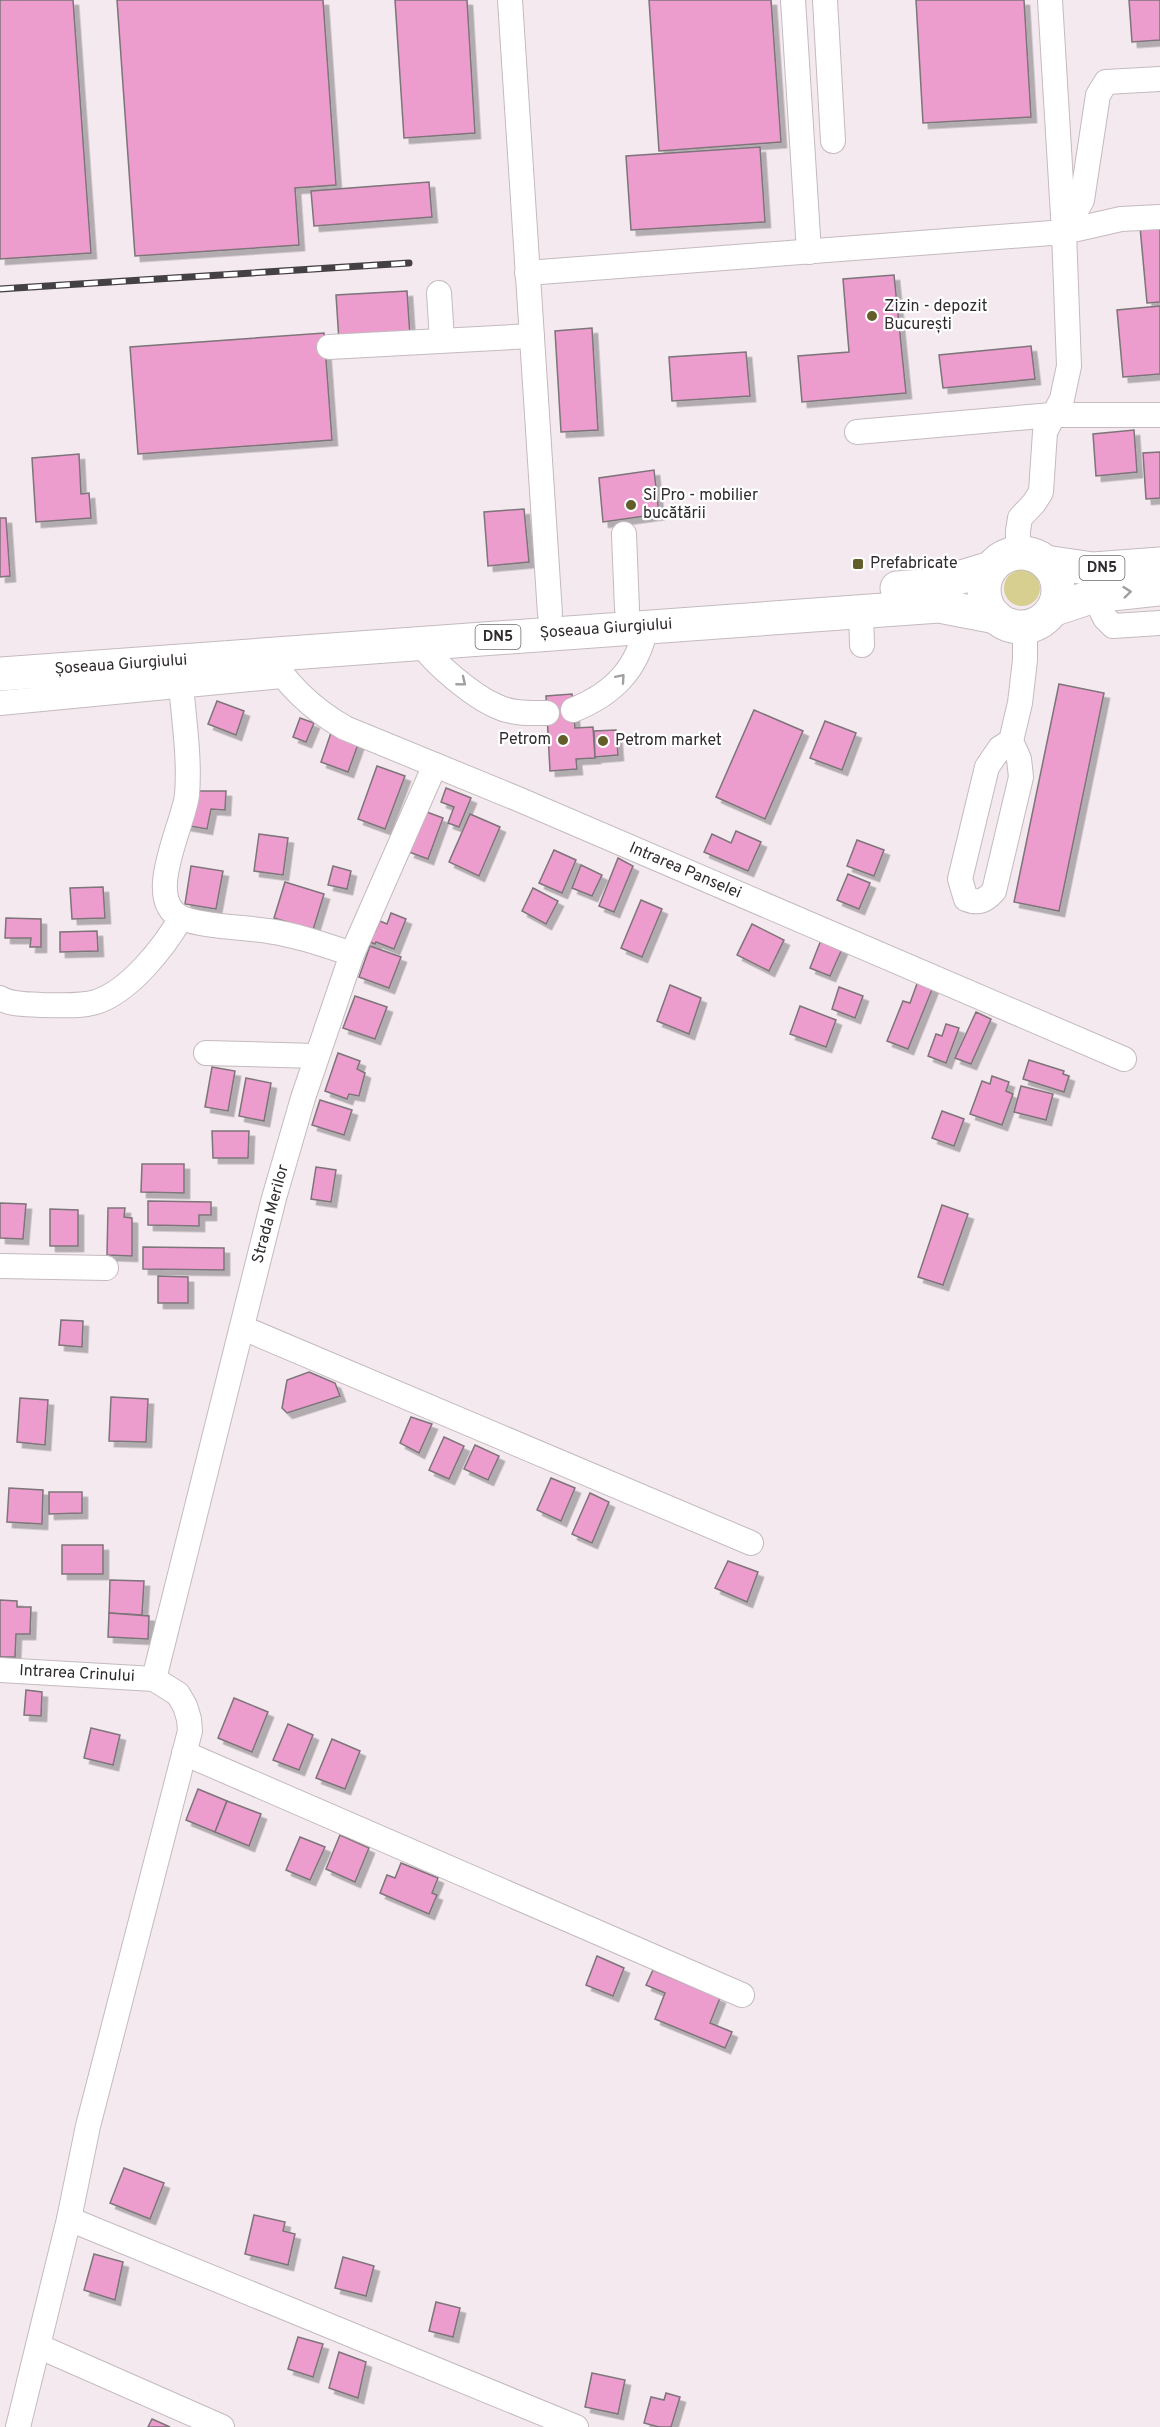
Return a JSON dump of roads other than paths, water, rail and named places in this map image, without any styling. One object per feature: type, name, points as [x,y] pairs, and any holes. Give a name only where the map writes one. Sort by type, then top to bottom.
[{"type":"highway","name":"Șoseaua Giurgiului","points":[[0,674],[275,664],[420,642],[935,585],[1018,561],[1093,569],[1160,564]]},
{"type":"highway","name":"DN5","points":[[1018,561],[1056,579],[1058,590],[1024,618]]},
{"type":"highway","points":[[1018,561],[986,577],[985,598],[1024,618]]},
{"type":"highway","name":"Șoseaua Giurgiului","points":[[0,654],[550,614],[637,617],[861,611],[939,606],[1024,618],[1094,596],[1160,589]]},
{"type":"street","points":[[510,0],[550,614]]},
{"type":"street","points":[[793,0],[809,252]]},
{"type":"street","points":[[825,0],[833,141]]},
{"type":"street","points":[[1018,561],[1020,518],[1041,492],[1045,432],[1062,399],[1069,366],[1064,232],[1050,0]]},
{"type":"street","points":[[1064,232],[1082,200],[1098,95],[1106,82],[1160,79]]},
{"type":"street","points":[[527,273],[1064,232],[1121,219],[1160,217]]},
{"type":"street","points":[[439,292],[442,340]]},
{"type":"street","points":[[329,347],[532,336]]},
{"type":"street","points":[[857,432],[1053,415],[1160,415]]},
{"type":"street","points":[[573,710],[604,696],[635,661],[642,644],[624,534]]},
{"type":"street","points":[[1094,596],[1105,618],[1113,626],[1160,623]]},
{"type":"street","points":[[861,611],[862,645]]},
{"type":"street","points":[[1011,741],[1000,748],[987,767],[960,879],[966,898],[978,902],[984,901],[994,891],[1020,777],[1019,759],[1011,741],[1020,703],[1025,660],[1024,618]]},
{"type":"street","points":[[420,642],[440,666],[496,706],[519,713],[547,713]]},
{"type":"street","points":[[0,703],[181,685],[275,664]]},
{"type":"street","name":"Intrarea Panselei","points":[[275,664],[321,714],[345,728],[1124,1059]]},
{"type":"street","points":[[181,685],[187,797],[165,875],[166,897],[170,909],[181,918],[197,922],[272,931],[352,954]]},
{"type":"street","name":"Strada Merilor","points":[[154,1679],[274,1198],[316,1056],[352,954],[435,765]]},
{"type":"street","points":[[0,998],[4,1001],[24,1004],[72,1006],[95,1002],[112,995],[140,970],[181,918]]},
{"type":"street","points":[[206,1053],[316,1056]]},
{"type":"street","points":[[0,1266],[106,1268]]},
{"type":"street","points":[[243,1328],[751,1543]]},
{"type":"street","name":"Intrarea Crinului","points":[[0,1670],[154,1679]]},
{"type":"street","points":[[18,2427],[69,2219],[88,2126],[190,1731],[185,1706],[178,1694],[154,1679]]},
{"type":"street","points":[[184,1753],[742,1995]]},
{"type":"street","points":[[69,2219],[576,2427]]},
{"type":"street","points":[[38,2346],[222,2427]]},
{"type":"railway","points":[[0,289],[409,263]]},
{"type":"place","name":"Zizin - depozit București","points":[[872,316]]},
{"type":"place","name":"Si Pro - mobilier bucătării","points":[[631,505]]},
{"type":"place","name":"Prefabricate","points":[[858,564]]},
{"type":"place","name":"Petrom","points":[[563,740]]},
{"type":"place","name":"Petrom market","points":[[603,741]]}]
